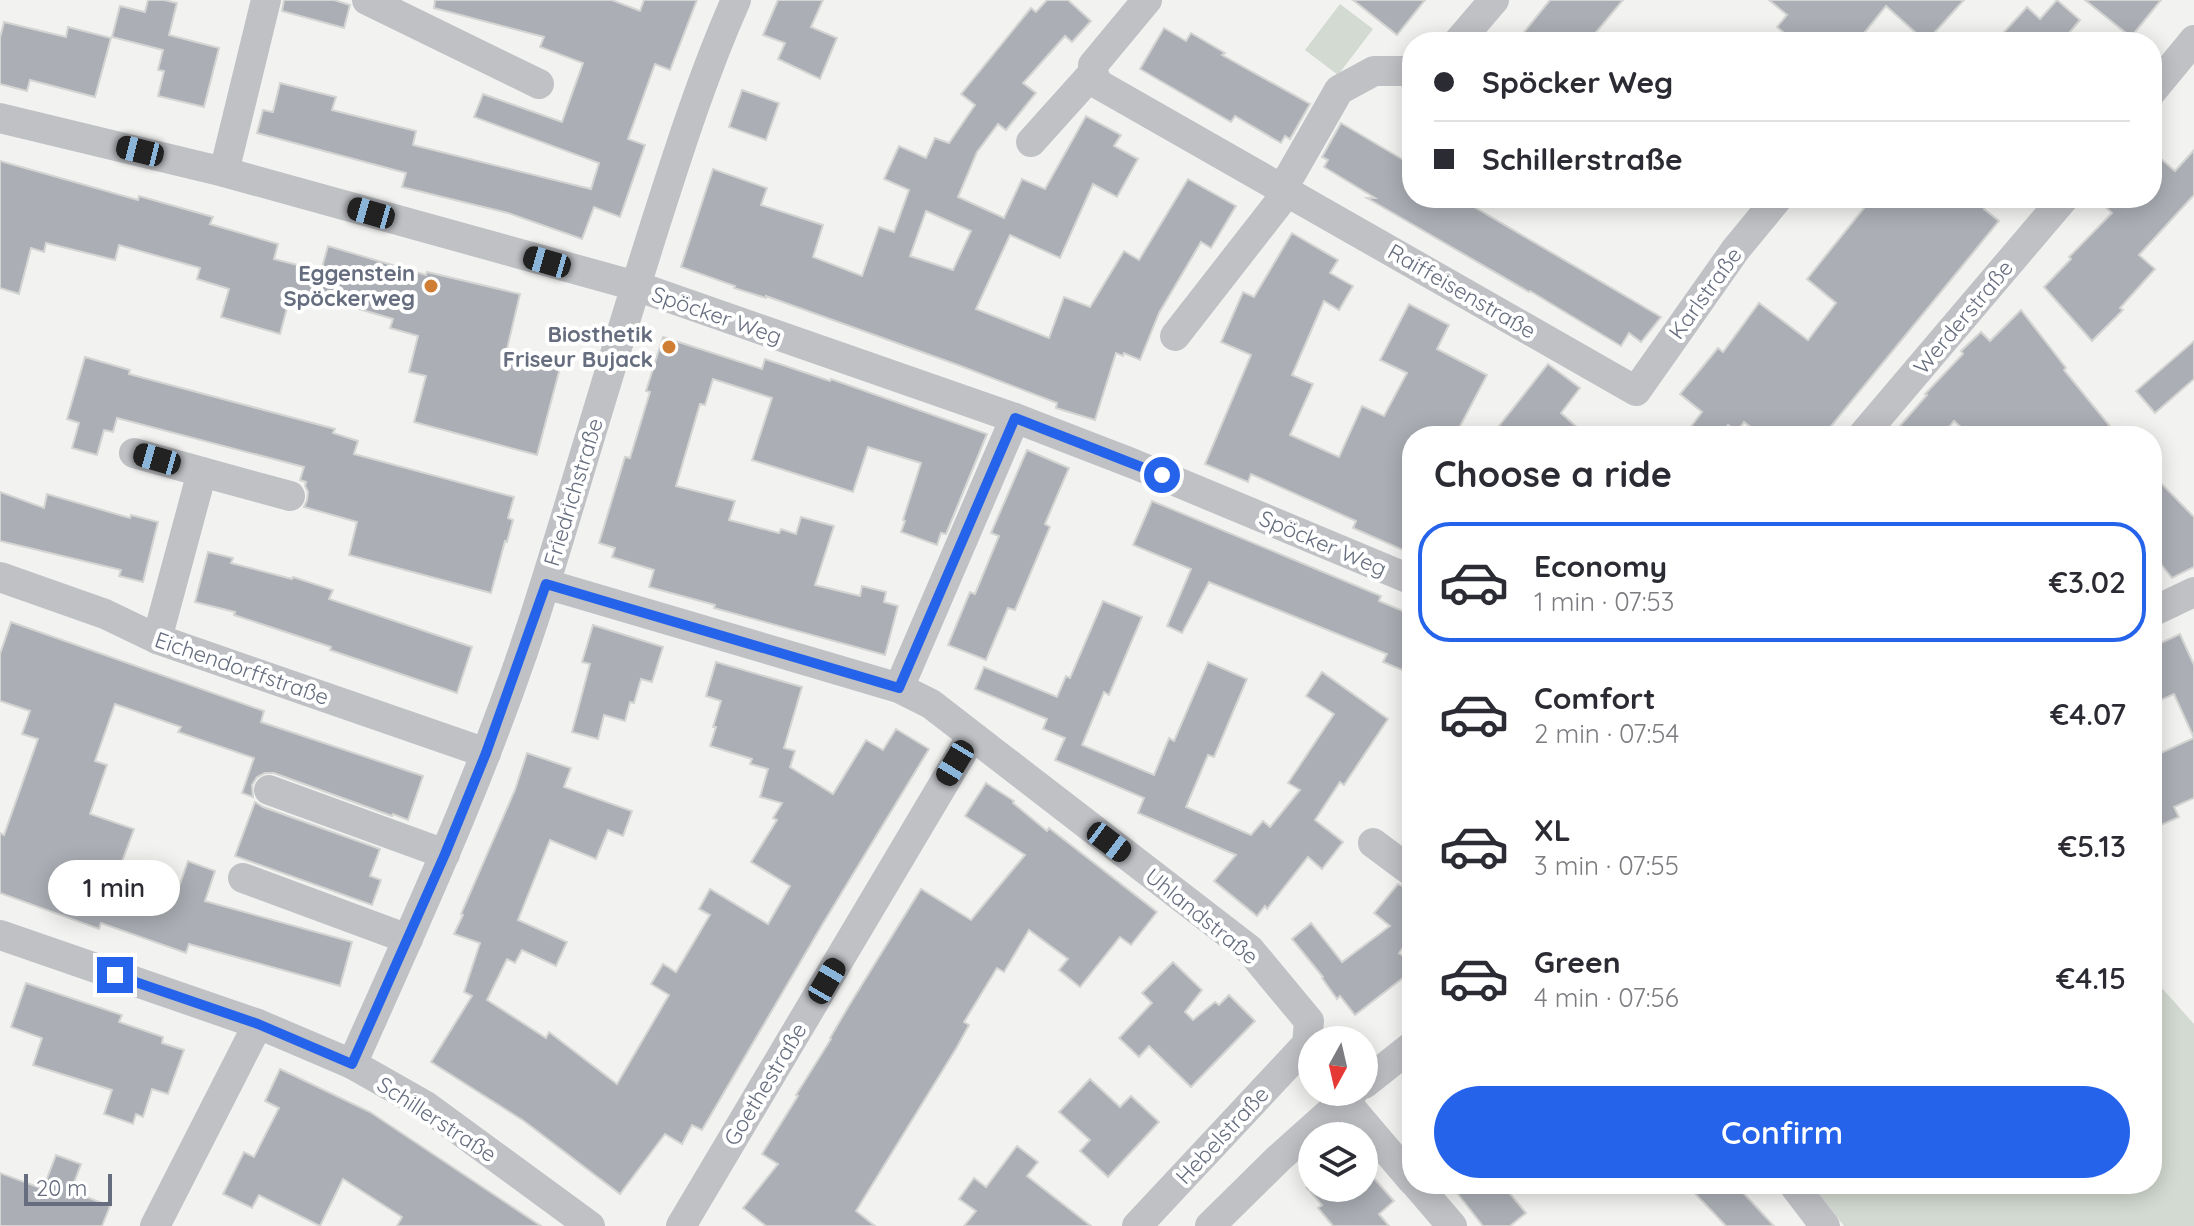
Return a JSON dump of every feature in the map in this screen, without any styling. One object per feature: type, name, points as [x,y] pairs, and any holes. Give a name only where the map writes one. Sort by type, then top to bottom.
[{"type":"street","points":[[224,172],[266,0]]},
{"type":"street","points":[[367,0],[539,84]]},
{"type":"street","name":"Friedrichstraße","points":[[352,1064],[486,753],[546,584],[688,122],[736,0]]},
{"type":"street","points":[[1031,142],[1093,73],[1093,65],[1147,0]]},
{"type":"street","points":[[1473,32],[1494,0]]},
{"type":"street","points":[[2162,79],[2194,40]]},
{"type":"street","points":[[1175,336],[1286,190],[1339,90],[1374,71],[1402,71]]},
{"type":"street","name":"Raiffeisenstraße","points":[[1093,73],[1098,84],[1636,391]]},
{"type":"street","name":"Spöcker Weg","points":[[0,118],[224,172],[636,286],[1015,418],[1402,576]]},
{"type":"street","name":"Karlstraße","points":[[1636,391],[1736,249],[1770,208]]},
{"type":"street","name":"Werderstraße","points":[[1870,426],[2051,208]]},
{"type":"street","points":[[899,688],[1015,418]]},
{"type":"street","points":[[134,453],[290,496]]},
{"type":"street","points":[[157,639],[202,472]]},
{"type":"street","name":"Eichendorffstraße","points":[[0,577],[105,614],[157,639],[486,753]]},
{"type":"street","name":"Uhlandstraße","points":[[546,584],[899,688],[931,704],[1250,950],[1309,1021],[1309,1026]]},
{"type":"street","points":[[2162,607],[2194,592]]},
{"type":"street","name":"Goethestraße","points":[[681,1226],[972,736]]},
{"type":"street","points":[[269,790],[445,854]]},
{"type":"street","points":[[1373,843],[1402,865]]},
{"type":"street","points":[[243,878],[408,939]]},
{"type":"street","name":"Schillerstraße","points":[[0,935],[258,1024],[352,1064],[426,1106],[590,1226]]},
{"type":"street","points":[[155,1226],[258,1024]]},
{"type":"street","name":"Hebelstraße","points":[[1137,1226],[1298,1054]]},
{"type":"street","points":[[1378,1073],[1402,1054]]},
{"type":"street","points":[[1210,1226],[1279,1158],[1338,1106]]},
{"type":"street","points":[[1363,1106],[1402,1164]]},
{"type":"street","points":[[1424,1194],[1452,1226]]},
{"type":"street","points":[[1801,1194],[1825,1226]]},
{"type":"shaded area","points":[[1340,4],[1373,29],[1338,75],[1305,50]]},
{"type":"shaded area","points":[[2162,988],[2194,1024],[2194,1226],[1844,1226],[1820,1194],[2162,1194]]},
{"type":"building","points":[[148,0],[177,3],[169,35],[219,48],[204,107],[158,96],[164,71],[158,70],[163,50],[112,37],[120,6],[145,12]]},
{"type":"building","points":[[284,0],[334,0],[350,5],[344,28],[282,11]]},
{"type":"building","points":[[435,0],[612,0],[640,11],[644,0],[697,0],[670,70],[655,64],[628,139],[645,145],[620,217],[594,207],[582,239],[508,213],[402,187],[406,173],[257,133],[263,110],[273,112],[280,83],[336,97],[332,110],[416,131],[413,145],[591,189],[599,163],[474,117],[483,94],[562,122],[583,63],[540,47],[544,37],[434,8]]},
{"type":"building","points":[[778,0],[823,0],[811,27],[837,38],[820,79],[778,59],[785,43],[763,35]]},
{"type":"building","points":[[1047,0],[1068,0],[1091,21],[1072,42],[1065,36],[1023,83],[1036,93],[1006,130],[998,124],[977,152],[958,197],[1004,218],[1022,179],[1045,189],[1086,116],[1121,135],[1114,146],[1138,159],[1117,197],[1093,184],[1060,258],[1010,235],[976,309],[1049,338],[1064,297],[1090,307],[1124,251],[1139,260],[1188,179],[1236,206],[1211,248],[1201,242],[1159,313],[1140,360],[1116,353],[1095,420],[1056,408],[1057,403],[958,365],[681,267],[713,169],[767,188],[761,205],[823,225],[813,257],[862,276],[879,227],[894,232],[909,190],[884,179],[899,146],[926,158],[935,138],[949,143],[975,105],[961,94],[1031,8],[1036,12]],"holes":[[[926,211],[971,231],[953,270],[910,256]]]},
{"type":"building","points":[[1353,0],[1425,0],[1397,35]]},
{"type":"building","points":[[1550,0],[1623,0],[1596,32],[1524,32]]},
{"type":"building","points":[[1769,0],[1964,0],[1935,32],[1915,32],[1886,6],[1865,32],[1783,32],[1777,27],[1787,15]]},
{"type":"building","points":[[2057,0],[2080,20],[2070,32],[2004,32],[2027,7],[2040,19]]},
{"type":"building","points":[[2085,0],[2161,0],[2135,32],[2125,32]]},
{"type":"building","points":[[4,22],[66,37],[68,27],[111,38],[95,97],[30,80],[27,91],[0,84],[0,38]]},
{"type":"building","points":[[1164,28],[1186,41],[1191,33],[1225,53],[1222,55],[1310,104],[1290,139],[1285,136],[1281,143],[1235,116],[1231,122],[1140,69]]},
{"type":"building","points":[[742,90],[779,103],[766,140],[729,127]]},
{"type":"building","points":[[1341,123],[1402,159],[1402,208],[1476,208],[1661,317],[1641,342],[1629,333],[1621,346],[1367,198],[1375,198],[1324,167],[1328,160],[1322,157]]},
{"type":"building","points":[[2194,150],[2194,195],[2139,255],[2155,269],[2120,308],[2123,310],[2092,341],[2044,287],[2112,213],[2107,208],[2162,208],[2162,160],[2175,171]]},
{"type":"building","points":[[0,161],[138,200],[139,196],[213,217],[210,224],[278,244],[274,259],[321,271],[328,246],[426,275],[427,272],[520,294],[507,349],[561,364],[537,455],[414,422],[426,376],[409,372],[418,336],[390,328],[393,319],[308,294],[305,305],[289,301],[280,334],[221,317],[229,289],[197,279],[200,268],[119,245],[115,260],[46,243],[44,252],[31,248],[19,294],[0,288]]},
{"type":"building","points":[[1864,208],[1985,208],[1999,221],[1831,426],[1749,426],[1744,422],[1741,426],[1692,426],[1702,412],[1680,394],[1718,348],[1723,352],[1759,303],[1808,340],[1836,303],[1807,279]]},
{"type":"building","points":[[1292,233],[1338,260],[1330,273],[1353,286],[1339,310],[1324,301],[1292,375],[1313,384],[1290,435],[1339,457],[1362,406],[1384,416],[1407,373],[1380,360],[1409,304],[1449,325],[1437,349],[1487,375],[1460,426],[1402,426],[1402,550],[1353,528],[1356,521],[1251,474],[1248,482],[1205,464],[1251,355],[1221,342],[1243,292],[1254,297]]},
{"type":"building","points":[[2021,310],[2110,426],[1960,426],[1954,421],[1950,426],[1900,426],[1963,354],[1961,351],[1981,332],[1990,341]]},
{"type":"building","points":[[663,337],[762,369],[765,359],[987,434],[946,534],[941,533],[937,545],[901,532],[921,463],[868,447],[853,492],[752,460],[772,398],[713,379],[705,405],[700,404],[676,486],[735,501],[729,520],[779,533],[781,529],[796,534],[801,517],[834,526],[815,585],[860,596],[862,586],[886,592],[884,602],[898,606],[885,655],[649,587],[654,570],[612,557],[615,548],[599,543],[625,457],[630,458]]},
{"type":"building","points":[[2194,341],[2194,379],[2155,413],[2136,391]]},
{"type":"building","points":[[85,357],[130,370],[129,374],[335,429],[333,433],[358,441],[354,454],[514,497],[508,518],[513,520],[491,593],[349,555],[357,522],[304,507],[308,492],[306,482],[300,480],[304,467],[117,418],[113,432],[104,430],[97,455],[72,448],[79,423],[67,419]]},
{"type":"building","points":[[1548,364],[1580,388],[1561,413],[1576,426],[1499,426]]},
{"type":"building","points":[[1027,450],[1069,468],[1045,524],[1050,527],[1015,610],[1008,608],[986,660],[948,645],[970,592],[975,594],[999,536],[991,533]]},
{"type":"building","points":[[2162,484],[2194,517],[2194,567],[2172,578],[2162,566]]},
{"type":"building","points":[[0,492],[44,508],[47,494],[130,518],[131,515],[158,522],[143,582],[119,576],[121,570],[0,541]]},
{"type":"building","points":[[1152,501],[1381,596],[1379,601],[1402,611],[1402,670],[1383,662],[1387,654],[1209,582],[1182,633],[1167,626],[1191,569],[1133,545]]},
{"type":"building","points":[[208,552],[233,558],[231,563],[333,590],[329,599],[472,647],[457,693],[234,615],[235,612],[195,602]]},
{"type":"building","points":[[1103,601],[1142,617],[1109,695],[1104,692],[1082,745],[1154,775],[1169,738],[1174,741],[1208,662],[1247,679],[1214,757],[1208,755],[1186,807],[1251,835],[1263,821],[1270,827],[1300,790],[1288,783],[1334,714],[1306,696],[1322,672],[1388,719],[1344,785],[1340,782],[1315,820],[1343,842],[1322,869],[1308,857],[1267,909],[1265,906],[1257,916],[1214,881],[1236,855],[1138,813],[1144,798],[1055,760],[1065,738],[1043,729],[1047,719],[975,689],[984,667],[1057,697],[1066,676],[1070,678]]},
{"type":"building","points":[[11,622],[264,711],[261,722],[423,776],[408,820],[274,773],[257,777],[252,785],[253,797],[242,793],[254,758],[178,732],[181,727],[115,704],[95,761],[107,765],[90,814],[134,829],[115,881],[174,901],[188,861],[215,871],[205,901],[352,942],[340,986],[189,944],[186,953],[101,923],[99,929],[0,893],[0,833],[4,835],[38,739],[22,734],[30,711],[0,701],[0,654]]},
{"type":"building","points":[[593,625],[663,647],[652,682],[641,679],[625,721],[604,715],[598,739],[572,732],[590,664],[582,662]]},
{"type":"building","points":[[2180,634],[2194,665],[2194,738],[2174,694],[2162,699],[2162,642]]},
{"type":"building","points":[[716,662],[802,687],[784,748],[795,751],[790,767],[833,794],[866,740],[883,750],[896,729],[929,749],[702,1130],[692,1125],[682,1144],[665,1134],[620,1194],[524,1121],[431,1062],[472,996],[464,992],[480,943],[454,934],[515,790],[527,753],[571,768],[564,787],[632,811],[623,836],[608,830],[596,859],[550,840],[518,920],[567,942],[556,966],[522,950],[515,963],[507,959],[487,1000],[546,1038],[549,1032],[617,1084],[669,995],[651,984],[663,964],[676,972],[710,915],[699,909],[710,889],[768,924],[790,886],[751,862],[777,820],[773,818],[782,803],[760,797],[768,769],[750,764],[752,759],[710,746],[721,701],[706,696]]},
{"type":"building","points":[[2194,738],[2194,798],[2174,807],[2179,817],[2162,825],[2162,752]]},
{"type":"building","points":[[986,783],[1014,801],[1047,831],[1049,828],[1157,912],[1131,945],[1120,937],[1080,987],[1059,970],[1068,959],[1029,930],[1004,972],[997,968],[964,1022],[969,1025],[957,1047],[856,1211],[875,1226],[766,1226],[743,1208],[778,1164],[762,1154],[921,889],[971,920],[1025,855],[965,816]]},
{"type":"building","points":[[255,802],[380,849],[370,876],[381,880],[372,905],[235,856]]},
{"type":"building","points":[[1398,884],[1402,886],[1402,949],[1399,953],[1402,955],[1402,979],[1355,1015],[1340,996],[1337,999],[1292,939],[1311,923],[1342,962],[1390,926],[1374,913]]},
{"type":"building","points":[[1173,962],[1202,990],[1185,1012],[1193,1020],[1215,1002],[1219,1005],[1229,995],[1255,1021],[1191,1087],[1149,1046],[1139,1057],[1119,1038],[1152,1003],[1142,993]]},
{"type":"building","points":[[26,983],[122,1015],[119,1022],[163,1037],[162,1043],[184,1050],[168,1094],[152,1089],[143,1117],[136,1114],[133,1124],[104,1114],[112,1090],[33,1065],[42,1038],[11,1027]]},
{"type":"building","points":[[280,1069],[370,1112],[541,1226],[397,1226],[402,1217],[343,1179],[320,1226],[259,1195],[252,1208],[223,1194],[244,1152],[254,1157],[279,1108],[265,1101]]},
{"type":"building","points":[[1090,1079],[1120,1107],[1131,1096],[1159,1122],[1108,1177],[1080,1151],[1090,1140],[1059,1112]]},
{"type":"building","points":[[1017,1146],[1038,1162],[1027,1176],[1091,1226],[964,1226],[976,1211],[959,1199],[974,1178],[986,1187]]},
{"type":"building","points":[[56,1155],[81,1164],[71,1191],[110,1206],[102,1226],[0,1226],[0,1173],[43,1189]]},
{"type":"building","points":[[1378,1183],[1394,1201],[1379,1214],[1389,1226],[1333,1226],[1318,1208],[1322,1205],[1319,1202],[1378,1202]]},
{"type":"building","points":[[1458,1194],[1510,1194],[1526,1213],[1510,1226],[1483,1226]]},
{"type":"building","points":[[1696,1194],[1744,1194],[1774,1226],[1726,1226]]},
{"type":"place","name":"Eggenstein Spöckerweg","points":[[431,286]]},
{"type":"place","name":"Biosthetik Friseur Bujack","points":[[669,347]]},
{"type":"route","points":[[115,975],[258,1024],[352,1064],[486,753],[546,584],[899,688],[1015,418],[1162,475]]}]
